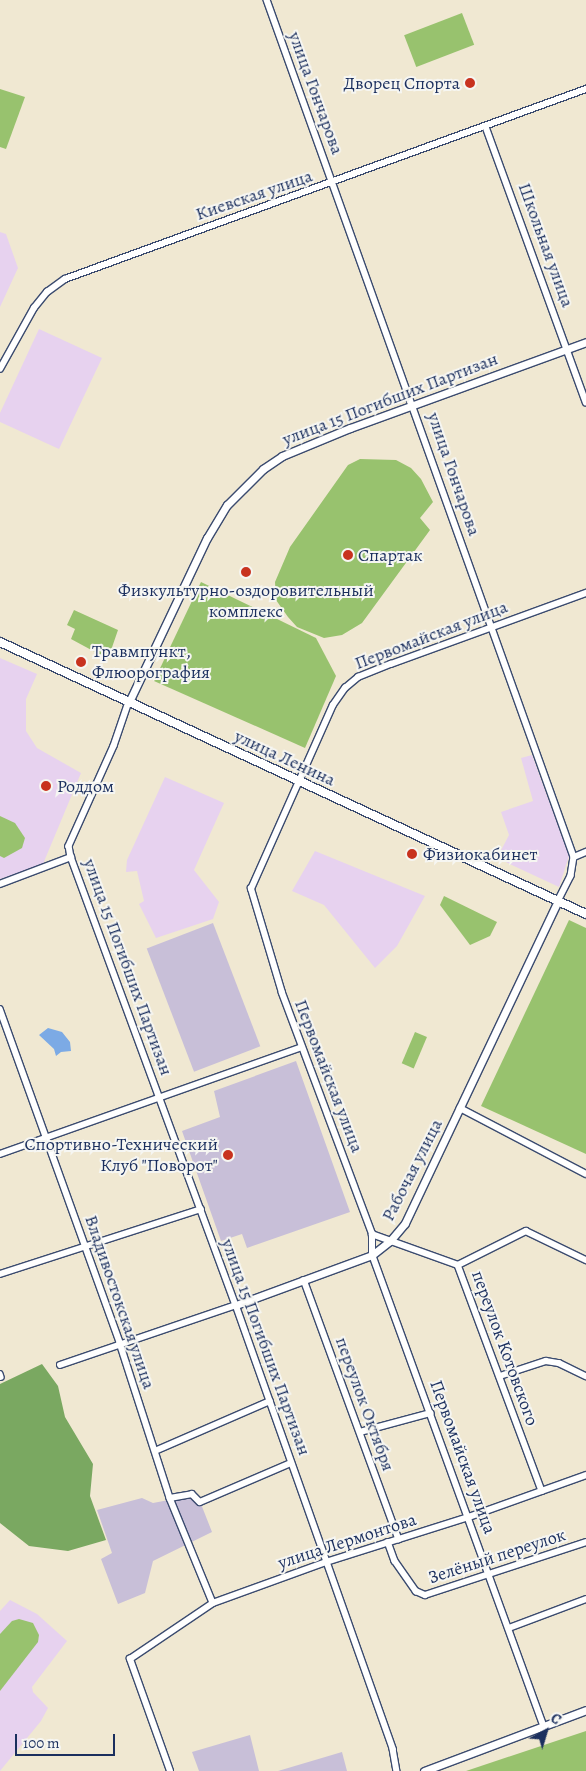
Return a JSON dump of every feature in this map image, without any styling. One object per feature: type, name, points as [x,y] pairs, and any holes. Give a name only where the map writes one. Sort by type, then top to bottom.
[{"type":"main road","name":"улица Ленина","points":[[0,642],[586,914]]},
{"type":"street","name":"улица Гончарова","points":[[268,0],[574,857]]},
{"type":"street","name":"Киевская улица","points":[[0,369],[34,308],[47,292],[65,279],[333,184],[586,89]]},
{"type":"street","name":"Школьная улица","points":[[486,127],[568,348],[586,402]]},
{"type":"street","name":"улица 15 Погибших Партизан","points":[[397,1771],[393,1749],[236,1305],[71,857],[69,846],[114,746],[129,702],[207,538],[227,505],[244,485],[282,456],[586,342]]},
{"type":"street","name":"Первомайская улица","points":[[543,1725],[469,1517],[372,1255],[372,1234],[302,1047],[259,922],[251,889],[333,706],[345,688],[358,677],[492,626],[586,593]]},
{"type":"street","points":[[558,901],[571,876],[574,857],[586,852]]},
{"type":"street","points":[[0,884],[71,857]]},
{"type":"street","name":"Рабочая улица","points":[[60,1364],[236,1305],[372,1255],[390,1241],[405,1223],[558,901]]},
{"type":"street","name":"Владивостокская улица","points":[[0,1010],[120,1343],[170,1498],[214,1603]]},
{"type":"street","points":[[0,1154],[159,1096],[302,1047]]},
{"type":"street","points":[[460,1108],[586,1174]]},
{"type":"street","points":[[0,1274],[201,1209]]},
{"type":"street","name":"переулок Котовского","points":[[542,1491],[458,1265],[479,1258],[526,1231],[586,1260]]},
{"type":"street","points":[[372,1234],[458,1265]]},
{"type":"street","name":"переулок Октября","points":[[304,1280],[398,1539]]},
{"type":"street","points":[[500,1376],[553,1361],[586,1376]]},
{"type":"street","points":[[155,1451],[270,1401]]},
{"type":"street","points":[[360,1432],[431,1413]]},
{"type":"street","points":[[170,1498],[192,1494],[200,1502],[291,1463]]},
{"type":"street","name":"улица Лермонтова","points":[[170,1771],[130,1660],[214,1603],[326,1562],[469,1517],[586,1475]]},
{"type":"street","name":"Зелёный переулок","points":[[388,1542],[394,1561],[420,1594],[490,1575],[586,1542]]},
{"type":"street","points":[[509,1628],[586,1600]]},
{"type":"street","points":[[424,1771],[586,1710]]},
{"type":"shaded area","points":[[0,232],[6,234],[18,268],[0,307]]},
{"type":"shaded area","points":[[39,329],[102,358],[59,449],[0,422],[0,413]]},
{"type":"shaded area","points":[[0,658],[37,674],[26,699],[26,731],[37,748],[81,773],[43,864],[0,879]]},
{"type":"shaded area","points":[[532,755],[569,856],[559,887],[497,858],[509,835],[501,812],[533,801],[521,758]]},
{"type":"shaded area","points":[[165,777],[224,803],[194,870],[219,902],[213,919],[156,938],[139,904],[144,901],[137,871],[126,872],[127,860]]},
{"type":"shaded area","points":[[315,851],[425,896],[397,946],[375,968],[324,905],[292,891]]},
{"type":"shaded area","points":[[213,923],[260,1046],[194,1072],[147,948]]},
{"type":"shaded area","points":[[296,1061],[350,1212],[247,1248],[242,1234],[221,1241],[182,1131],[220,1117],[214,1091]]},
{"type":"shaded area","points":[[190,1496],[201,1504],[212,1532],[153,1561],[145,1593],[118,1604],[101,1559],[112,1553],[97,1510],[142,1498],[153,1503]]},
{"type":"shaded area","points":[[10,1600],[37,1614],[67,1641],[32,1687],[33,1692],[48,1708],[41,1721],[0,1771],[0,1611]]},
{"type":"shaded area","points":[[250,1735],[259,1771],[199,1771],[192,1752]]},
{"type":"shaded area","points":[[342,1752],[347,1771],[278,1771]]},
{"type":"green space","points":[[462,13],[474,45],[416,67],[404,35]]},
{"type":"green space","points":[[0,89],[25,97],[6,149],[0,147]]},
{"type":"green space","name":"Спартак","points":[[360,459],[396,460],[411,468],[421,479],[433,502],[420,518],[430,530],[362,623],[342,635],[324,638],[297,627],[288,617],[276,600],[275,582],[290,547],[348,465]]},
{"type":"green space","points":[[201,582],[316,638],[336,676],[305,748],[154,681]]},
{"type":"green space","points":[[74,610],[118,630],[108,659],[71,639],[75,629],[67,625]]},
{"type":"green space","points":[[0,816],[15,823],[25,838],[22,848],[4,858],[0,856]]},
{"type":"green space","points":[[444,896],[497,922],[490,936],[470,945],[440,905]]},
{"type":"green space","points":[[569,920],[586,928],[586,1154],[481,1106]]},
{"type":"green space","points":[[415,1032],[427,1037],[414,1068],[402,1063]]},
{"type":"green space","points":[[42,1364],[58,1386],[65,1417],[93,1464],[90,1496],[106,1540],[68,1551],[29,1546],[0,1523],[0,1384]]},
{"type":"green space","points":[[19,1619],[33,1623],[39,1635],[38,1642],[0,1691],[0,1634],[12,1621]]},
{"type":"green space","points":[[586,1731],[586,1771],[466,1771]]},
{"type":"water","points":[[48,1028],[62,1032],[70,1042],[71,1051],[61,1052],[56,1056],[54,1049],[39,1035]]},
{"type":"place","name":"Дворец Спорта","points":[[470,83]]},
{"type":"place","name":"Спартак","points":[[348,555]]},
{"type":"place","name":"Физкультурно-оздоровительный комплекс","points":[[246,572]]},
{"type":"place","name":"Травмпункт, Флюорография","points":[[81,662]]},
{"type":"place","name":"Роддом","points":[[46,786]]},
{"type":"place","name":"Физиокабинет","points":[[412,854]]},
{"type":"place","name":"Спортивно-Технический Клуб \"Поворот\"","points":[[228,1155]]}]
